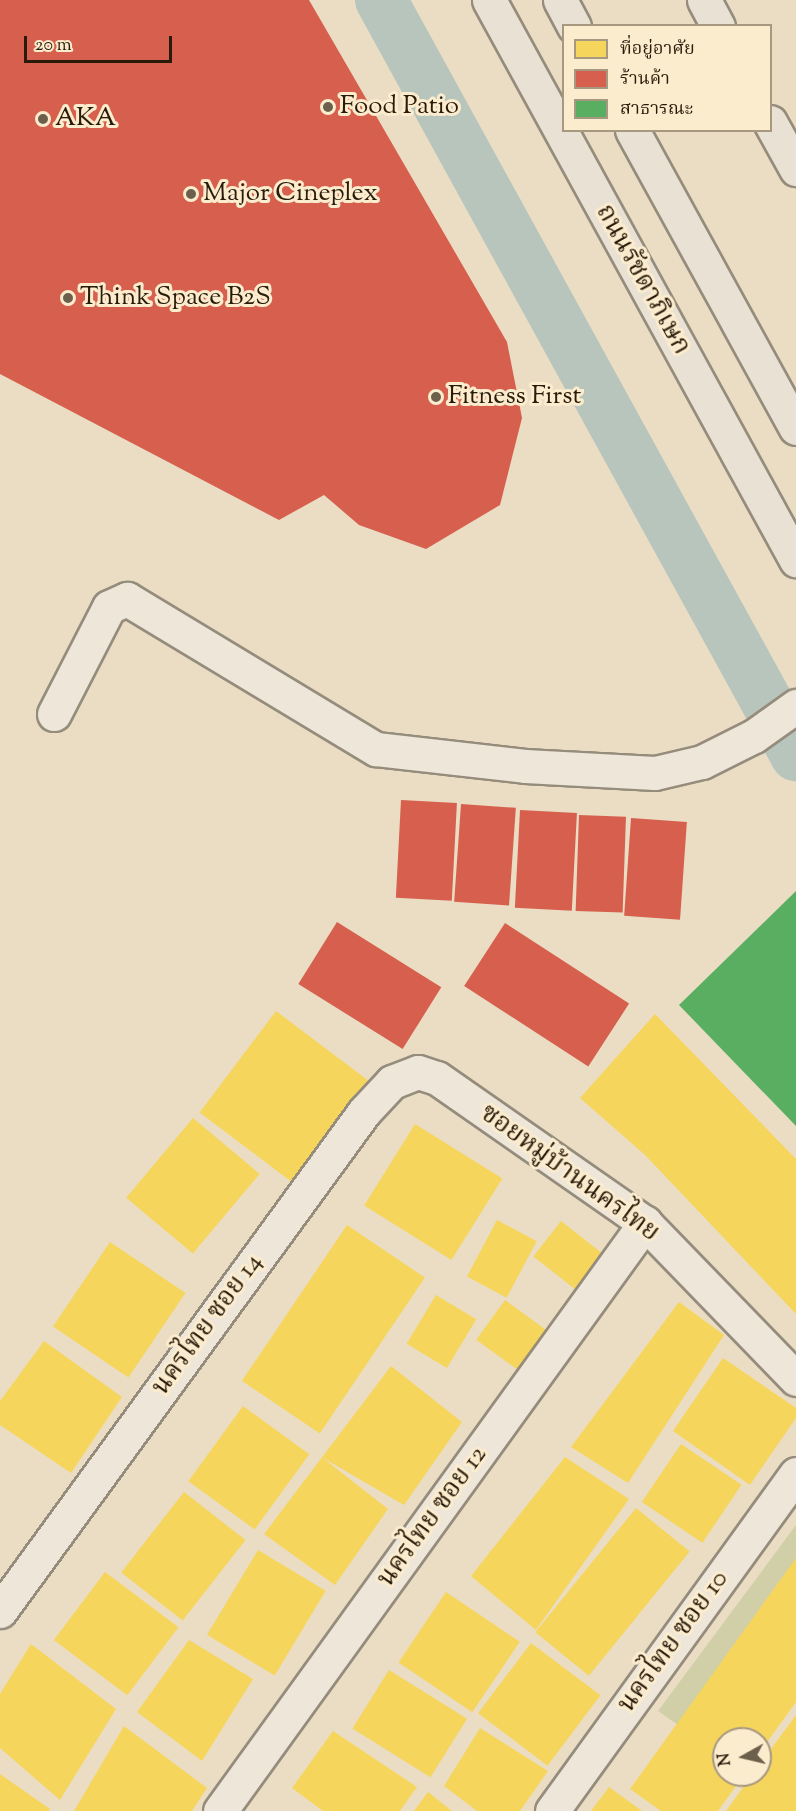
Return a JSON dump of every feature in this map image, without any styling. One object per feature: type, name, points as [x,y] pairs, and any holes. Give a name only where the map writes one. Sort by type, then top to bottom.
[{"type":"main road","name":"ถนนรัชดาภิเษก","points":[[489,0],[796,560]]},
{"type":"main road","points":[[560,0],[573,24]]},
{"type":"main road","points":[[704,0],[717,24]]},
{"type":"main road","points":[[772,124],[796,170]]},
{"type":"main road","points":[[633,132],[796,428]]},
{"type":"street","points":[[54,714],[109,607],[127,599],[376,749],[525,765],[655,773],[702,762],[754,736],[796,706]]},
{"type":"street","name":"นครไทย ซอย 14","points":[[0,1611],[364,1112],[392,1082],[418,1072],[437,1078]]},
{"type":"street","name":"ซอยหมู่บ้านนครไทย","points":[[437,1078],[645,1223],[796,1379]]},
{"type":"street","name":"นครไทย ซอย 12","points":[[220,1811],[645,1223]]},
{"type":"street","name":"นครไทย ซอย 10","points":[[552,1811],[796,1474]]},
{"type":"green space","points":[[796,1525],[796,1576],[688,1732],[658,1711]]},
{"type":"building: ที่อยู่อาศัย","points":[[276,1011],[368,1080],[291,1182],[200,1112]]},
{"type":"building: ที่อยู่อาศัย","points":[[655,1014],[796,1159],[796,1314],[645,1155],[580,1098]]},
{"type":"building: ที่อยู่อาศัย","points":[[193,1118],[260,1174],[193,1254],[126,1198]]},
{"type":"building: ที่อยู่อาศัย","points":[[415,1124],[502,1179],[451,1260],[364,1205]]},
{"type":"building: ที่อยู่อาศัย","points":[[497,1220],[537,1241],[507,1298],[467,1277]]},
{"type":"building: ที่อยู่อาศัย","points":[[561,1221],[605,1255],[577,1291],[533,1256]]},
{"type":"building: ที่อยู่อาศัย","points":[[347,1225],[425,1278],[320,1433],[242,1381]]},
{"type":"building: ที่อยู่อาศัย","points":[[110,1242],[185,1293],[128,1377],[53,1327]]},
{"type":"building: ที่อยู่อาศัย","points":[[436,1295],[476,1319],[447,1368],[407,1344]]},
{"type":"building: ที่อยู่อาศัย","points":[[505,1300],[550,1333],[522,1373],[476,1340]]},
{"type":"building: ที่อยู่อาศัย","points":[[679,1302],[724,1335],[628,1483],[571,1447]]},
{"type":"building: ที่อยู่อาศัย","points":[[44,1341],[122,1397],[71,1473],[0,1425],[0,1401]]},
{"type":"building: ที่อยู่อาศัย","points":[[723,1358],[796,1408],[796,1418],[750,1485],[673,1431]]},
{"type":"building: ที่อยู่อาศัย","points":[[391,1366],[462,1422],[404,1505],[323,1458],[388,1509],[335,1585],[264,1534]]},
{"type":"building: ที่อยู่อาศัย","points":[[243,1406],[309,1454],[255,1529],[188,1481]]},
{"type":"building: ที่อยู่อาศัย","points":[[681,1444],[742,1485],[702,1543],[642,1502]]},
{"type":"building: ที่อยู่อาศัย","points":[[565,1457],[629,1499],[536,1630],[471,1576]]},
{"type":"building: ที่อยู่อาศัย","points":[[184,1492],[245,1540],[183,1620],[121,1572]]},
{"type":"building: ที่อยู่อาศัย","points":[[636,1508],[690,1551],[589,1676],[535,1632]]},
{"type":"building: ที่อยู่อาศัย","points":[[258,1550],[326,1591],[275,1676],[207,1635]]},
{"type":"building: ที่อยู่อาศัย","points":[[796,1558],[796,1702],[772,1735],[772,1727],[712,1727],[712,1787],[735,1787],[718,1811],[661,1811],[630,1789]]},
{"type":"building: ที่อยู่อาศัย","points":[[105,1572],[178,1627],[127,1695],[54,1640]]},
{"type":"building: ที่อยู่อาศัย","points":[[446,1592],[520,1642],[472,1712],[398,1662]]},
{"type":"building: ที่อยู่อาศัย","points":[[189,1640],[253,1679],[202,1761],[137,1712]]},
{"type":"building: ที่อยู่อาศัย","points":[[531,1643],[600,1695],[548,1766],[478,1713]]},
{"type":"building: ที่อยู่อาศัย","points":[[31,1644],[116,1709],[60,1800],[0,1748],[0,1694]]},
{"type":"building: ที่อยู่อาศัย","points":[[389,1670],[467,1719],[430,1777],[352,1729]]},
{"type":"building: ที่อยู่อาศัย","points":[[796,1715],[796,1811],[726,1811],[743,1787],[772,1787],[772,1748]]},
{"type":"building: ที่อยู่อาศัย","points":[[124,1726],[207,1788],[192,1811],[74,1811]]},
{"type":"building: ที่อยู่อาศัย","points":[[480,1728],[548,1771],[520,1811],[477,1811],[444,1786]]},
{"type":"building: ที่อยู่อาศัย","points":[[333,1731],[417,1787],[400,1811],[323,1811],[292,1788]]},
{"type":"building: ที่อยู่อาศัย","points":[[0,1774],[50,1809],[49,1811],[0,1811]]},
{"type":"building: ที่อยู่อาศัย","points":[[609,1787],[642,1811],[591,1811]]},
{"type":"building: ที่อยู่อาศัย","points":[[428,1792],[452,1811],[414,1811]]},
{"type":"building: ร้านค้า","points":[[0,0],[309,0],[507,342],[522,418],[500,505],[426,549],[359,525],[324,495],[279,520],[0,374]]},
{"type":"building: ร้านค้า","points":[[401,800],[457,803],[452,901],[396,898]]},
{"type":"building: ร้านค้า","points":[[461,804],[516,808],[509,906],[454,902]]},
{"type":"building: ร้านค้า","points":[[520,810],[577,813],[572,911],[515,908]]},
{"type":"building: ร้านค้า","points":[[579,815],[626,817],[623,913],[576,911]]},
{"type":"building: ร้านค้า","points":[[631,818],[687,822],[680,920],[624,916]]},
{"type":"building: ร้านค้า","points":[[337,922],[441,987],[403,1049],[298,984]]},
{"type":"building: ร้านค้า","points":[[505,923],[629,1004],[588,1067],[464,986]]},
{"type":"building: สาธารณะ","points":[[796,891],[796,1126],[679,1005]]},
{"type":"waterway","points":[[381,0],[796,755]]},
{"type":"place","name":"Food Patio","points":[[328,107]]},
{"type":"place","name":"AKA","points":[[43,119]]},
{"type":"place","name":"Major Cineplex","points":[[191,194]]},
{"type":"place","name":"Think Space B2S","points":[[68,298]]},
{"type":"place","name":"Fitness First","points":[[436,397]]}]
